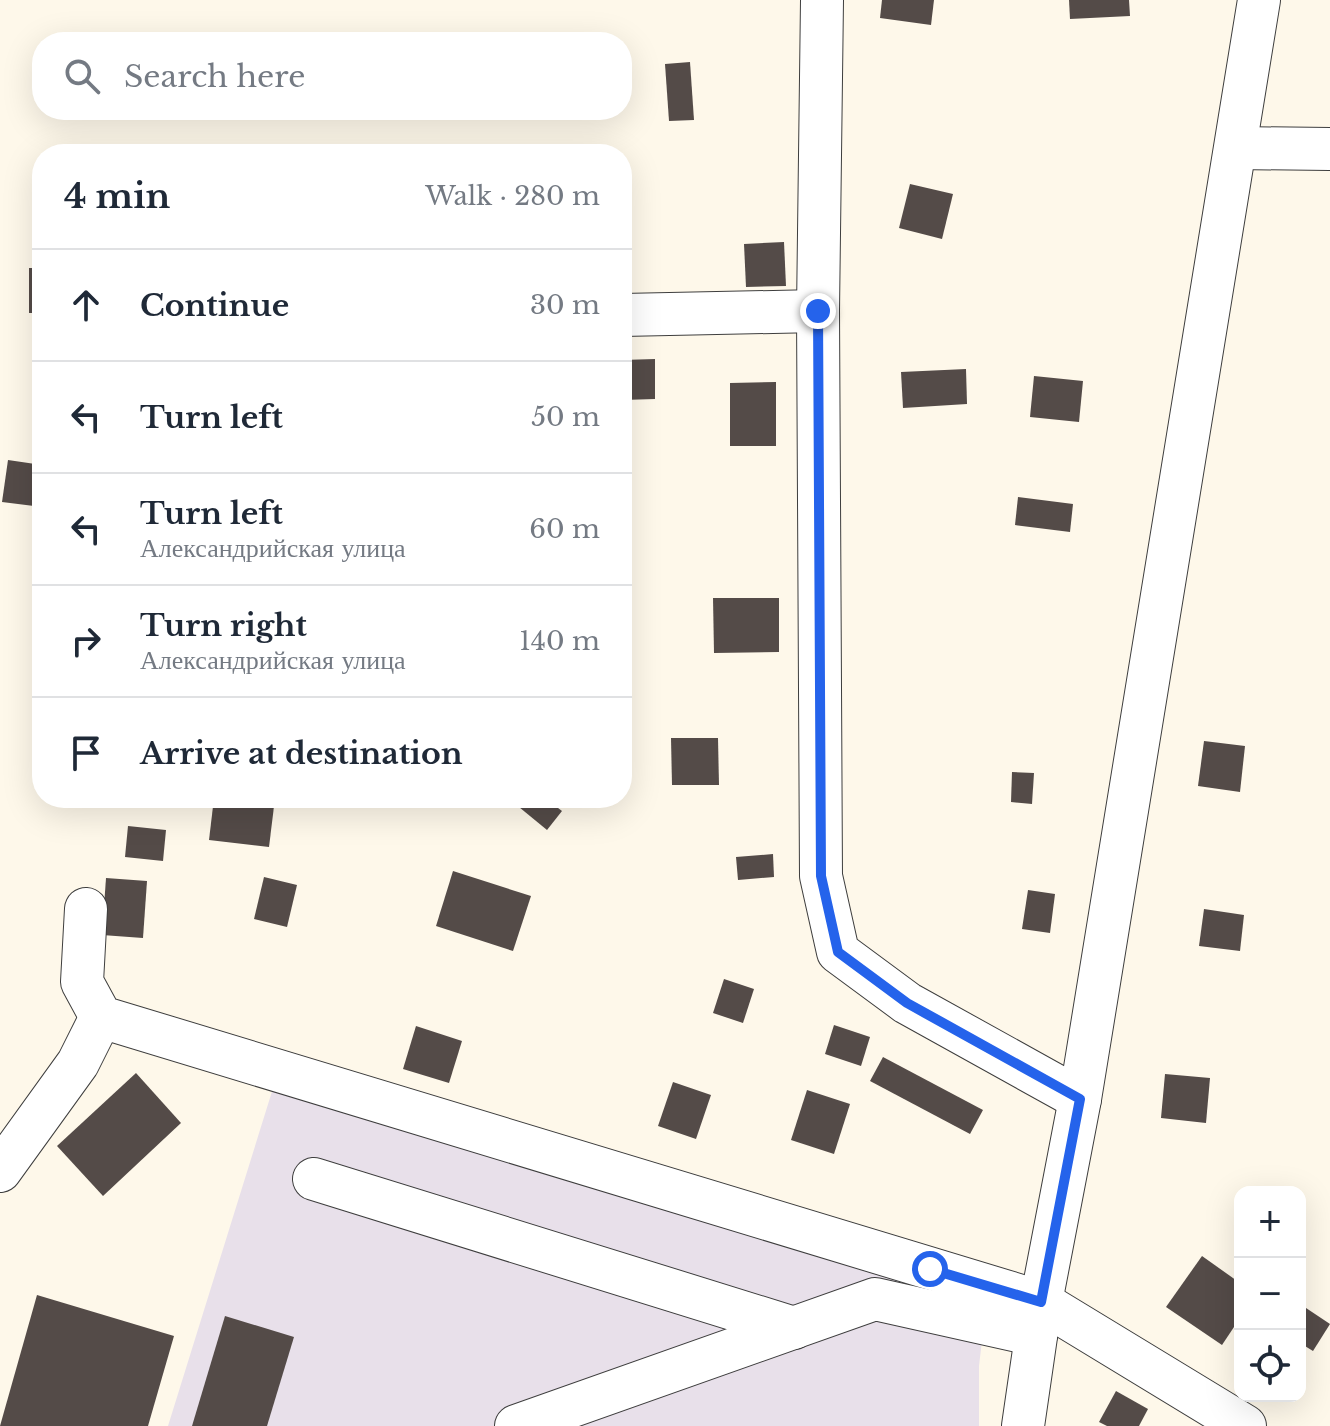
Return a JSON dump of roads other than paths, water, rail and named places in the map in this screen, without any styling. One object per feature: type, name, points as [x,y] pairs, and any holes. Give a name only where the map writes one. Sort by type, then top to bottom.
[{"type":"street","points":[[822,0],[818,311],[821,876],[838,952],[907,1003],[1080,1099]]},
{"type":"street","points":[[1023,1426],[1038,1318],[1080,1099],[1259,0]]},
{"type":"street","points":[[1236,148],[1330,149]]},
{"type":"street","points":[[632,315],[818,311]]},
{"type":"street","points":[[86,909],[82,982],[101,1017],[1038,1318],[1245,1426]]},
{"type":"street","points":[[0,1171],[78,1063],[101,1017]]},
{"type":"street","points":[[314,1179],[794,1328]]},
{"type":"street","points":[[516,1426],[875,1299],[1038,1318]]}]
